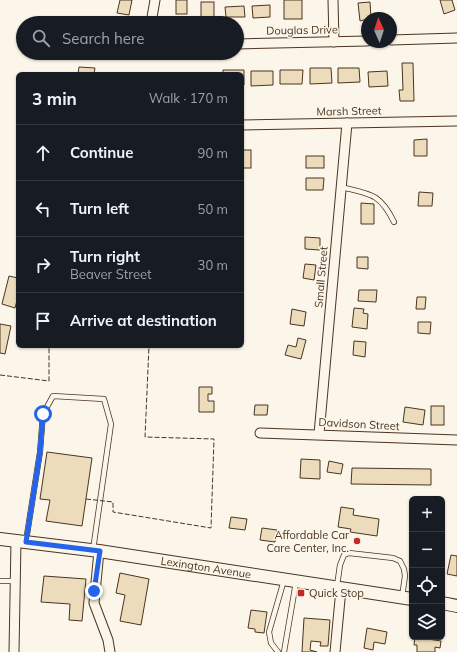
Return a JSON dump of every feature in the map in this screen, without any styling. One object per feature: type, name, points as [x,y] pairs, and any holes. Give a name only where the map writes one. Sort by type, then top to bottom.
[{"type":"main road","name":"Lexington Avenue","points":[[0,538],[407,598]]},
{"type":"main road","points":[[445,604],[457,606]]},
{"type":"street","points":[[153,16],[155,0]]},
{"type":"street","points":[[333,0],[334,42]]},
{"type":"street","points":[[397,40],[457,38]]},
{"type":"street","name":"Douglas Drive","points":[[244,44],[361,41]]},
{"type":"street","name":"Marsh Street","points":[[244,125],[457,121]]},
{"type":"street","name":"Small Street","points":[[319,434],[347,122]]},
{"type":"street","name":"Davidson Street","points":[[260,433],[457,440]]},
{"type":"street","points":[[14,652],[15,581],[21,542]]},
{"type":"street","points":[[96,551],[94,603],[108,640],[110,652]]},
{"type":"street","points":[[335,652],[339,588]]},
{"type":"lane","points":[[341,187],[375,196],[387,206],[394,222]]},
{"type":"lane","points":[[21,542],[40,452],[43,414],[53,396],[104,399],[111,424],[96,551]]},
{"type":"lane","points":[[339,588],[340,565],[344,555],[349,553],[393,558],[400,561],[404,569],[407,598]]},
{"type":"lane","points":[[278,652],[271,643],[269,632],[284,580]]},
{"type":"lane","points":[[0,581],[15,581]]},
{"type":"lane","points":[[284,652],[296,582]]},
{"type":"building","points":[[120,0],[132,0],[129,15],[117,13]]},
{"type":"building","points":[[176,0],[187,0],[187,14],[176,14]]},
{"type":"building","points":[[284,0],[302,0],[302,19],[284,19]]},
{"type":"building","points":[[440,0],[452,0],[455,10],[444,14]]},
{"type":"building","points":[[201,2],[214,2],[214,16],[201,16]]},
{"type":"building","points":[[370,2],[371,12],[361,12],[360,21],[358,3]]},
{"type":"building","points":[[270,5],[270,17],[253,18],[252,6]]},
{"type":"building","points":[[244,6],[245,17],[226,16],[225,7]]},
{"type":"building","points":[[402,63],[413,63],[414,101],[400,101],[399,90],[403,90]]},
{"type":"building","points":[[79,67],[95,68],[94,72],[78,72]]},
{"type":"building","points":[[310,68],[331,68],[332,83],[310,84]]},
{"type":"building","points":[[338,68],[359,68],[360,82],[338,83]]},
{"type":"building","points":[[223,70],[244,70],[244,72],[223,72]]},
{"type":"building","points":[[280,70],[303,70],[302,84],[280,84]]},
{"type":"building","points":[[251,71],[273,71],[273,85],[251,86]]},
{"type":"building","points":[[387,71],[388,86],[369,87],[368,72]]},
{"type":"building","points":[[427,139],[427,156],[414,156],[414,140]]},
{"type":"building","points":[[244,150],[251,150],[251,168],[244,168]]},
{"type":"building","points":[[306,156],[324,156],[324,168],[306,168]]},
{"type":"building","points":[[306,178],[324,178],[323,190],[306,190]]},
{"type":"building","points":[[419,192],[433,193],[432,206],[418,206]]},
{"type":"building","points":[[361,203],[374,204],[374,224],[361,224]]},
{"type":"building","points":[[305,237],[320,238],[320,250],[305,249]]},
{"type":"building","points":[[357,257],[368,257],[368,269],[357,268]]},
{"type":"building","points":[[305,264],[316,265],[314,280],[303,278]]},
{"type":"building","points":[[9,276],[16,278],[15,308],[2,304]]},
{"type":"building","points":[[359,290],[377,290],[376,302],[358,301]]},
{"type":"building","points":[[417,297],[426,297],[425,309],[416,309]]},
{"type":"building","points":[[354,308],[364,309],[363,313],[368,314],[367,329],[352,327]]},
{"type":"building","points":[[292,309],[306,312],[304,326],[290,324]]},
{"type":"building","points":[[418,322],[431,322],[430,334],[418,333]]},
{"type":"building","points":[[0,324],[11,326],[5,354],[0,353]]},
{"type":"building","points":[[298,338],[306,340],[301,359],[285,355],[288,345],[296,347]]},
{"type":"building","points":[[354,341],[366,342],[365,357],[353,355]]},
{"type":"building","points":[[199,387],[212,387],[212,394],[208,394],[208,401],[214,401],[214,412],[199,412]]},
{"type":"building","points":[[255,405],[268,405],[267,415],[254,415]]},
{"type":"building","points":[[431,406],[444,406],[444,425],[431,425]]},
{"type":"building","points":[[405,407],[425,410],[423,425],[403,422]]},
{"type":"building","points":[[47,452],[92,458],[82,526],[46,521],[50,500],[40,499]]},
{"type":"building","points":[[301,459],[320,460],[320,479],[300,478]]},
{"type":"building","points":[[329,461],[343,464],[341,474],[327,472]]},
{"type":"building","points":[[352,468],[431,469],[431,485],[351,484]]},
{"type":"building","points":[[341,507],[354,509],[353,515],[379,519],[377,536],[350,532],[351,529],[338,527]]},
{"type":"building","points":[[231,517],[247,519],[245,530],[229,528]]},
{"type":"building","points":[[262,528],[277,530],[275,542],[260,540]]},
{"type":"building","points":[[451,555],[457,556],[457,576],[447,574]]},
{"type":"building","points":[[120,573],[149,579],[141,625],[120,621],[125,595],[116,593]]},
{"type":"building","points":[[44,576],[86,579],[82,621],[69,620],[70,604],[41,602]]},
{"type":"building","points":[[251,610],[267,612],[264,633],[255,632],[255,629],[248,628]]},
{"type":"building","points":[[304,618],[330,620],[328,646],[320,646],[321,642],[311,641],[310,650],[317,652],[302,652]]},
{"type":"building","points":[[367,628],[387,632],[385,644],[374,642],[373,650],[364,648]]},
{"type":"building","points":[[415,640],[441,641],[440,648],[435,647],[435,652],[417,652],[417,645],[414,645]]},
{"type":"fence","points":[[0,375],[49,381],[49,348]]},
{"type":"fence","points":[[86,499],[113,502],[113,512],[211,528],[214,439],[145,437],[149,348]]},
{"type":"place","name":"Affordable Car Care Center, Inc.","points":[[357,541]]},
{"type":"place","name":"Quick Stop","points":[[301,593]]},
{"type":"route","points":[[43,414],[40,452],[26,542],[100,551],[94,591]]}]
